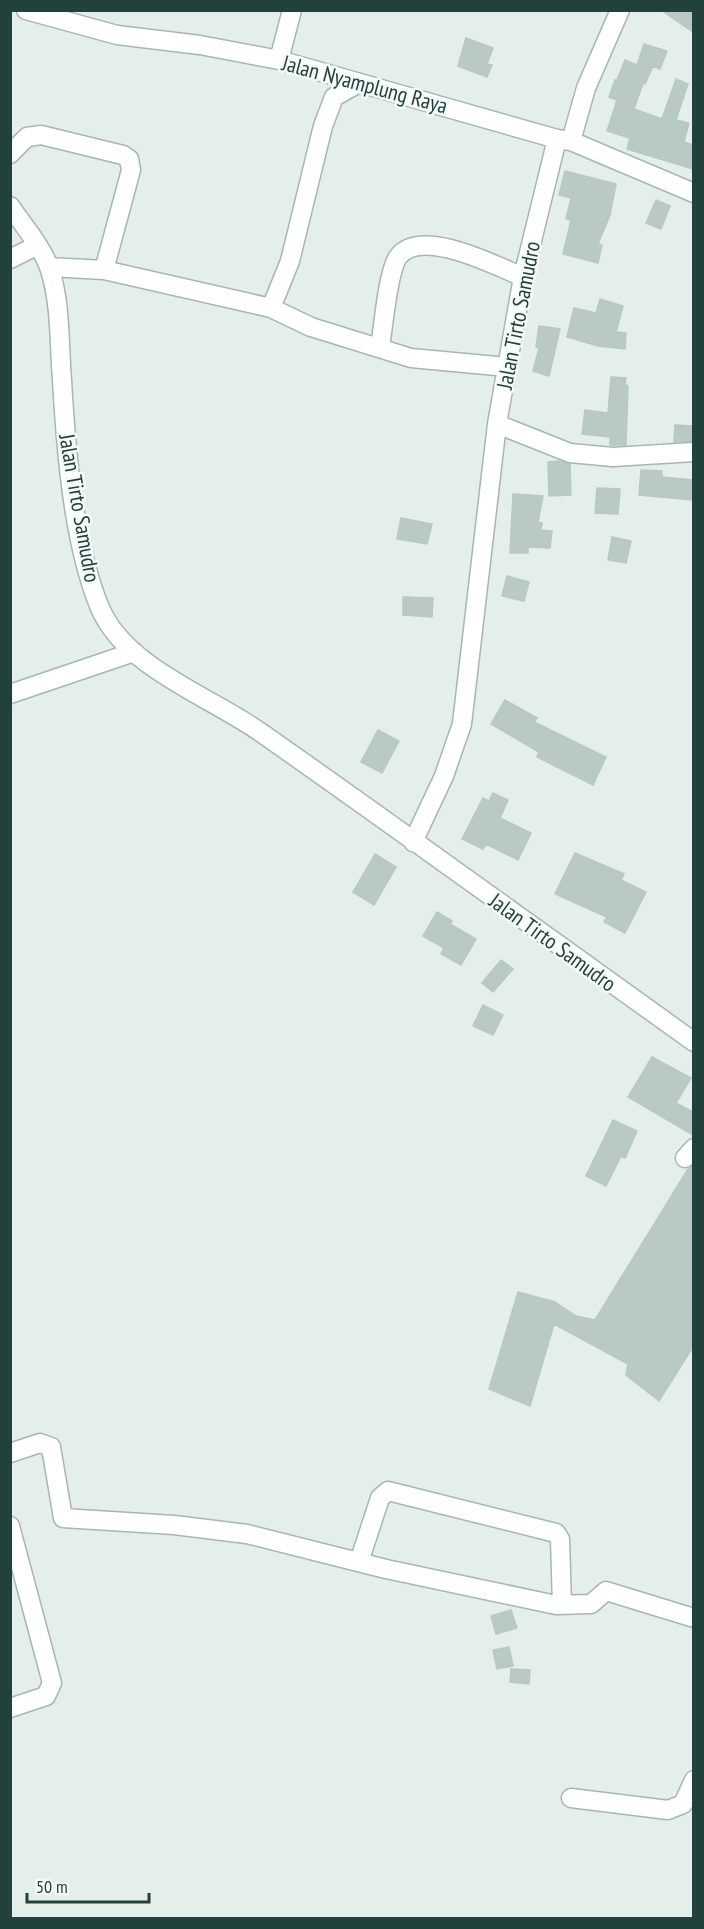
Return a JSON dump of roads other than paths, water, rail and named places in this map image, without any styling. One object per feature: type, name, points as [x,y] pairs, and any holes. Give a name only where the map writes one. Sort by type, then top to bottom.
[{"type":"street","name":"Jalan Nyamplung Raya","points":[[26,10],[117,35],[200,45],[279,60],[564,140],[693,193]]},
{"type":"street","points":[[279,60],[292,10]]},
{"type":"street","name":"Jalan Tirto Samudro","points":[[413,842],[444,776],[462,724],[497,424],[523,277],[564,140],[620,10]]},
{"type":"street","points":[[271,308],[290,261],[323,126],[334,97],[327,74]]},
{"type":"street","points":[[334,97],[359,83]]},
{"type":"street","points":[[10,154],[27,137],[41,135],[123,155],[129,159],[131,170],[104,270]]},
{"type":"street","name":"Jalan Tirto Samudro","points":[[10,206],[49,267],[57,300],[68,459],[89,580],[113,633],[134,652],[174,680],[260,731],[693,1042]]},
{"type":"street","points":[[380,348],[395,264],[404,252],[422,245],[441,246],[523,277]]},
{"type":"street","points":[[10,259],[36,246]]},
{"type":"street","points":[[49,267],[104,270],[271,308],[311,327],[428,361],[507,367]]},
{"type":"street","points":[[497,424],[570,453],[613,457],[693,452]]},
{"type":"street","points":[[10,694],[134,652]]},
{"type":"street","points":[[10,1453],[40,1443],[51,1447],[63,1518],[174,1525],[247,1534],[359,1562],[562,1605],[591,1604],[606,1591],[693,1618]]},
{"type":"street","points":[[359,1562],[380,1498],[388,1491],[556,1533],[560,1539],[562,1605]]},
{"type":"street","points":[[10,1708],[46,1696],[52,1683],[11,1531]]},
{"type":"street","points":[[571,1798],[668,1810],[683,1804],[693,1780]]}]
